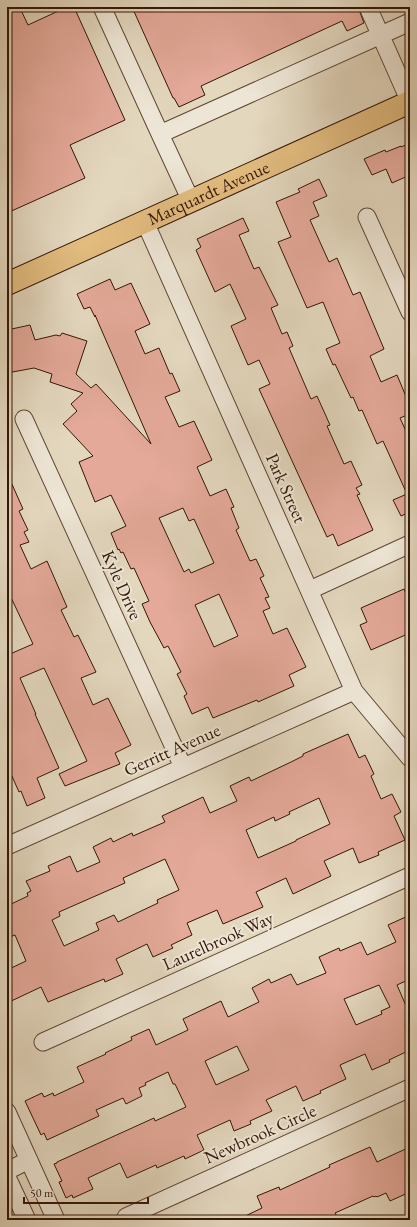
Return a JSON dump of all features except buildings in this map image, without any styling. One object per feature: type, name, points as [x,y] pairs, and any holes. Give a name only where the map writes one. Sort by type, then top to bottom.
[{"type":"main road","name":"Marquardt Avenue","points":[[7,284],[410,102]]},
{"type":"street","points":[[102,7],[191,201]]},
{"type":"street","points":[[368,7],[410,102]]},
{"type":"street","points":[[160,134],[410,22]]},
{"type":"street","points":[[367,217],[410,312]]},
{"type":"street","name":"Park Street","points":[[145,222],[354,691],[410,758]]},
{"type":"street","name":"Kyle Drive","points":[[24,419],[183,767]]},
{"type":"street","points":[[310,590],[410,544]]},
{"type":"street","name":"Gerritt Avenue","points":[[8,842],[183,767],[354,691]]},
{"type":"street","name":"Laurelbrook Way","points":[[43,1042],[410,876]]},
{"type":"street","name":"Newbrook Circle","points":[[126,1217],[410,1088]]},
{"type":"street","points":[[7,1112],[56,1220]]},
{"type":"street","points":[[7,1171],[29,1160]]},
{"type":"street","points":[[7,1177],[27,1220]]}]
